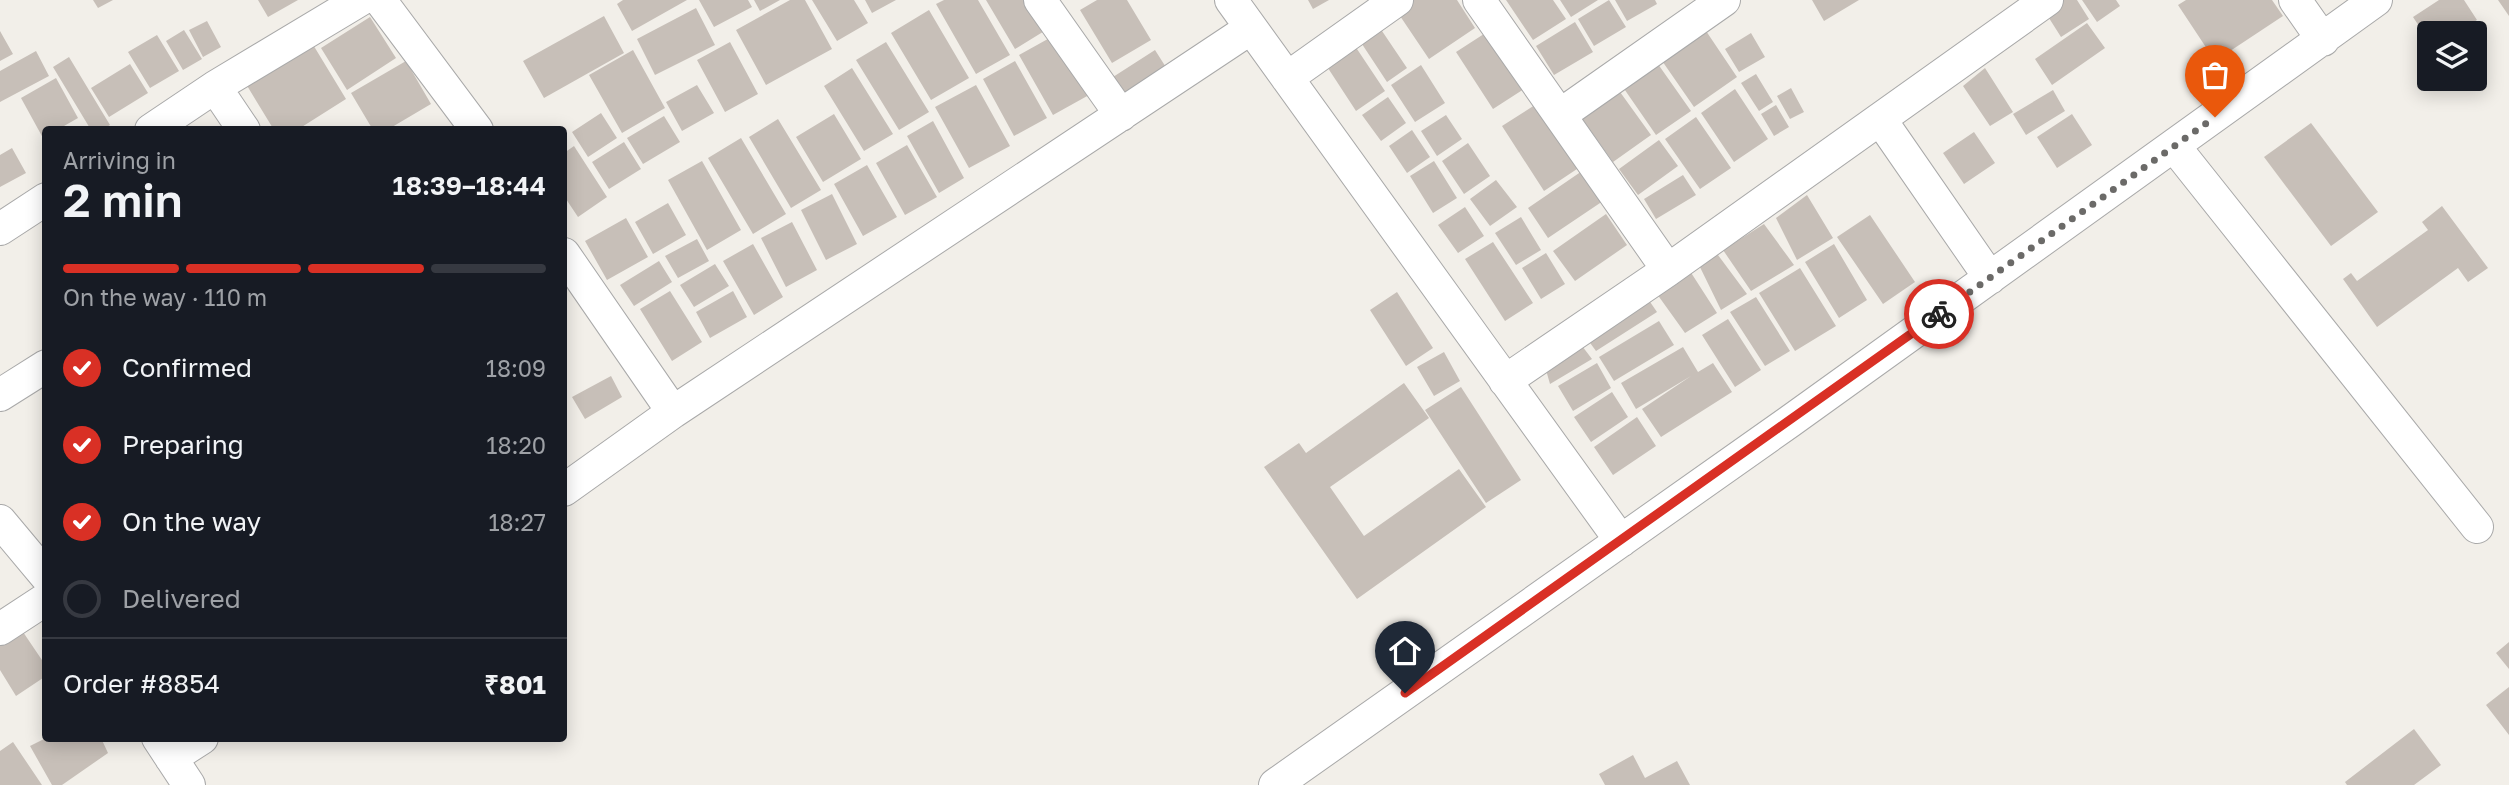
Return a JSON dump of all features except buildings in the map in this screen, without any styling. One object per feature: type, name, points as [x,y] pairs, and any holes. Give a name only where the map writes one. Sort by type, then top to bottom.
[{"type":"street","points":[[156,126],[215,87],[360,0]]},
{"type":"street","points":[[380,0],[474,126]]},
{"type":"street","points":[[1040,0],[1121,115]]},
{"type":"street","points":[[1231,0],[1621,541]]},
{"type":"street","points":[[1287,78],[1397,0]]},
{"type":"street","points":[[1479,0],[1668,270]]},
{"type":"street","points":[[1560,115],[1724,0]]},
{"type":"street","points":[[1505,381],[1668,270],[2048,0]]},
{"type":"street","points":[[2295,0],[2323,40]]},
{"type":"street","points":[[1275,785],[1990,278],[2376,0]]},
{"type":"street","points":[[567,488],[673,412],[1251,29]]},
{"type":"street","points":[[215,87],[241,126]]},
{"type":"street","points":[[1880,119],[1990,278]]},
{"type":"street","points":[[2174,146],[2477,527]]},
{"type":"street","points":[[0,229],[42,202]]},
{"type":"street","points":[[567,258],[673,412]]},
{"type":"street","points":[[0,395],[42,369]]},
{"type":"street","points":[[0,522],[42,571]]},
{"type":"street","points":[[0,629],[42,602]]},
{"type":"street","points":[[187,742],[165,748],[189,785]]},
{"type":"way so far","points":[[1939,314],[2215,117]]},
{"type":"route","points":[[1405,693],[1939,314]]}]
